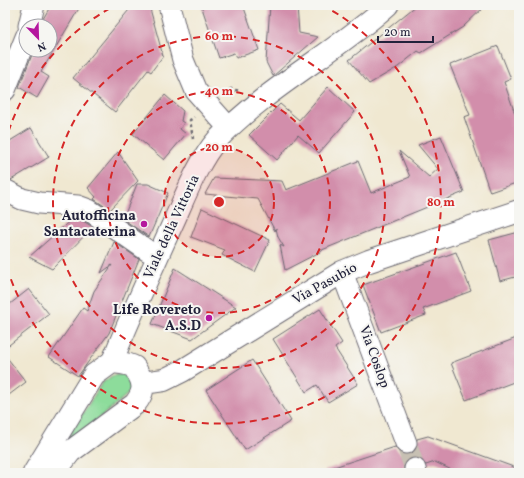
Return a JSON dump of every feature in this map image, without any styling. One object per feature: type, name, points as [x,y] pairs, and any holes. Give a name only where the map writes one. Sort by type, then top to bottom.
[{"type":"street","points":[[31,18],[34,5]]},
{"type":"street","points":[[169,5],[183,60],[196,91],[229,128]]},
{"type":"street","name":"Viale della Vittoria","points":[[112,362],[126,326],[187,192],[215,142],[229,128],[283,83],[340,43],[388,5]]},
{"type":"street","points":[[5,90],[18,57]]},
{"type":"street","points":[[5,190],[22,199],[40,203],[78,206],[89,210],[148,251]]},
{"type":"street","name":"Via Pasubio","points":[[143,383],[164,380],[182,371],[342,272],[519,211]]},
{"type":"street","name":"Via Coslop","points":[[342,272],[406,443]]},
{"type":"street","points":[[34,473],[94,375],[112,362],[123,363],[134,367],[143,383],[142,393],[135,404],[70,452],[54,473]]},
{"type":"green space","points":[[123,374],[130,378],[132,386],[129,393],[58,453],[102,383],[112,376]]},
{"type":"building","points":[[51,5],[81,5],[58,44],[58,18],[44,18]]},
{"type":"building","points":[[133,5],[149,5],[163,56],[151,72],[148,70],[115,112],[73,78]]},
{"type":"building","points":[[201,5],[243,5],[259,50],[236,58],[234,53],[219,58]]},
{"type":"building","points":[[270,5],[297,5],[299,33],[318,37],[273,76],[266,62]]},
{"type":"building","points":[[417,5],[486,5],[463,27],[421,53],[418,51],[398,67],[369,84],[349,60]]},
{"type":"building","points":[[498,46],[511,79],[504,82],[519,125],[519,182],[490,192],[464,117],[470,115],[450,65]]},
{"type":"building","points":[[31,58],[49,58],[41,72],[49,77],[37,98],[19,87]]},
{"type":"building","points":[[328,87],[355,112],[319,153],[298,135],[277,160],[249,135],[280,104],[299,120]]},
{"type":"building","points":[[165,95],[183,111],[181,121],[184,123],[180,129],[186,134],[164,160],[133,134]]},
{"type":"building","points":[[31,128],[49,157],[11,180],[5,178],[5,144]]},
{"type":"building","points":[[441,136],[464,192],[322,250],[285,270],[280,245],[284,247],[278,237],[276,228],[275,231],[258,199],[205,194],[214,178],[282,181],[286,190],[358,161],[371,193],[410,177],[399,151],[429,177],[438,169],[418,145]]},
{"type":"building","points":[[118,152],[138,181],[110,210],[94,199],[96,197],[88,188]]},
{"type":"building","points":[[137,184],[148,184],[168,193],[149,237],[123,219]]},
{"type":"building","points":[[202,208],[270,240],[255,272],[222,255],[225,250],[191,237]]},
{"type":"building","points":[[73,218],[83,221],[93,227],[52,269],[29,257]]},
{"type":"building","points":[[519,232],[519,276],[500,281],[489,240]]},
{"type":"building","points":[[114,242],[139,259],[109,333],[78,376],[49,357],[83,308],[87,311],[94,291],[112,265],[101,273]]},
{"type":"building","points":[[456,252],[471,291],[423,309],[426,315],[381,332],[363,285]]},
{"type":"building","points":[[175,268],[236,307],[192,339],[152,324]]},
{"type":"building","points":[[29,289],[49,314],[5,348],[5,308]]},
{"type":"building","points":[[320,309],[342,343],[335,348],[358,384],[328,402],[317,385],[306,392],[273,339]]},
{"type":"building","points":[[519,337],[519,380],[466,400],[451,363]]},
{"type":"building","points":[[5,355],[26,382],[5,398]]},
{"type":"building","points":[[252,360],[291,421],[245,450],[206,390]]},
{"type":"building","points":[[428,436],[519,469],[519,473],[458,473],[435,462],[426,465],[419,458],[412,457],[407,460],[404,465],[404,473],[325,473],[325,470],[395,447],[404,455],[410,454],[415,450],[417,439]]},
{"type":"tunnel","points":[[406,443],[415,469]]},
{"type":"place","name":"Autofficina Santacaterina","points":[[144,224]]},
{"type":"place","name":"Life Rovereto A.S.D","points":[[209,318]]}]
